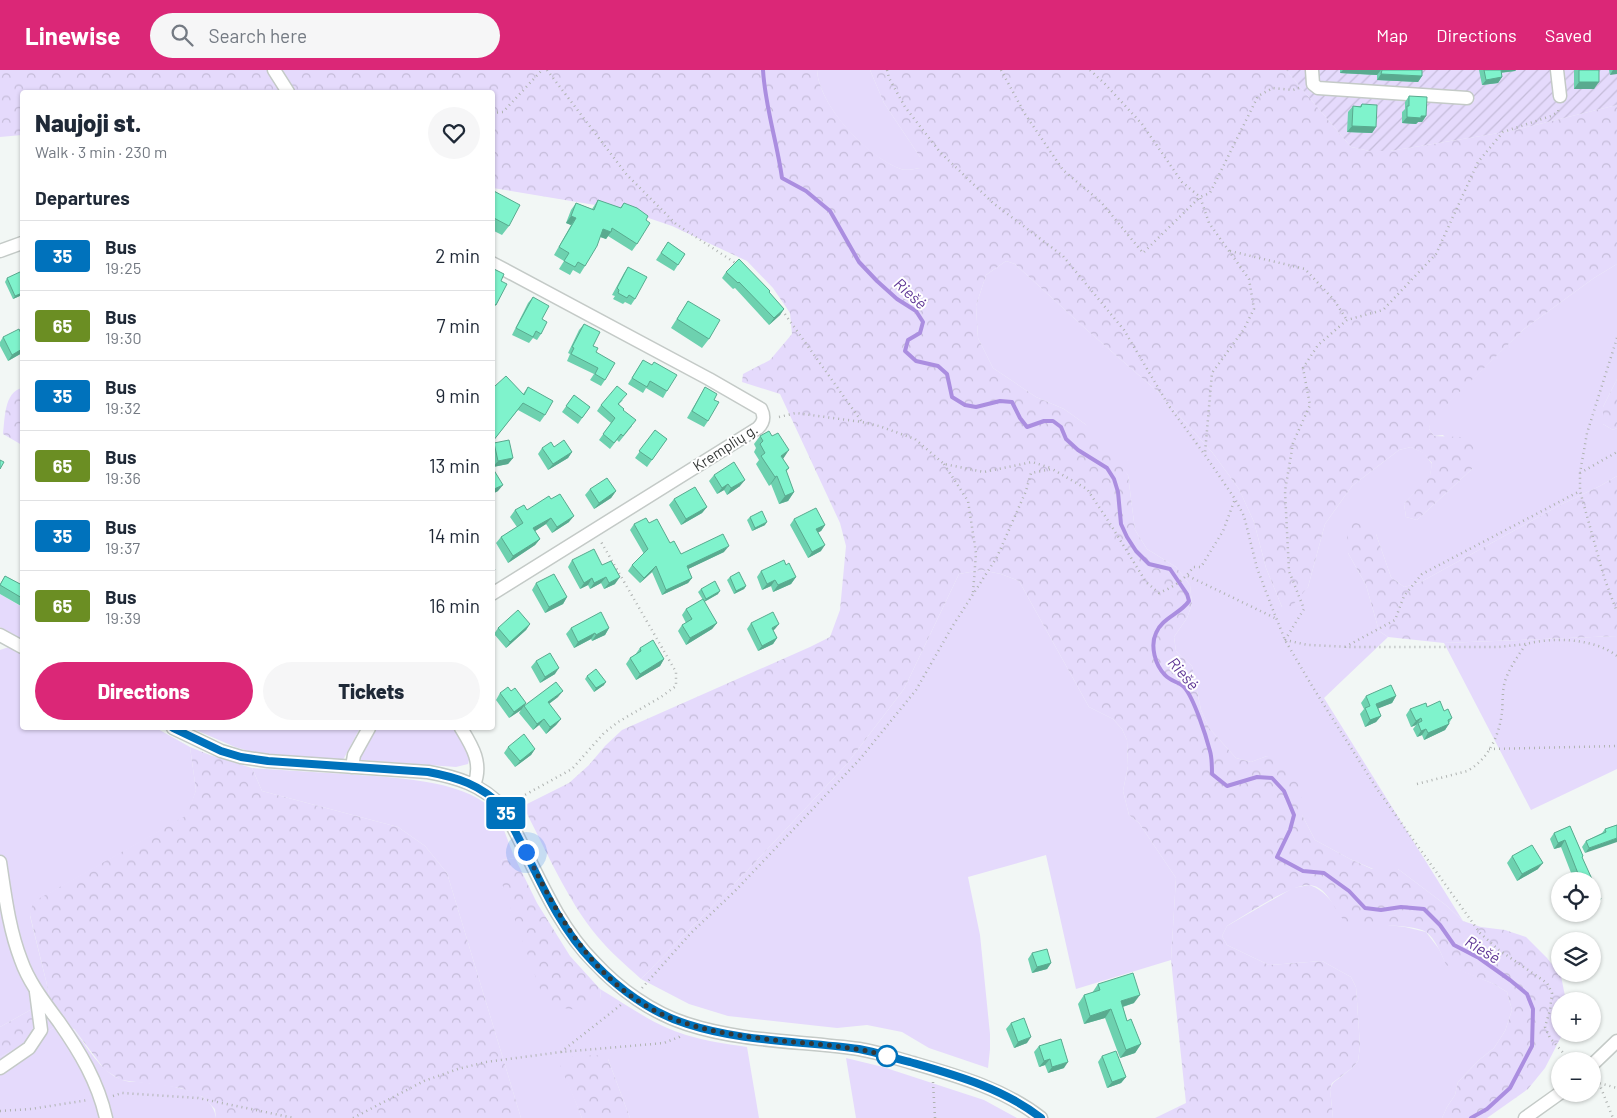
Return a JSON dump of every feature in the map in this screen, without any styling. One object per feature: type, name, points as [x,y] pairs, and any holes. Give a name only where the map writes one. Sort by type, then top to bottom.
[{"type":"street","points":[[274,70],[287,90]]},
{"type":"street","points":[[1312,70],[1313,84],[1318,88],[1467,98]]},
{"type":"street","points":[[1557,70],[1560,96]]},
{"type":"street","points":[[0,251],[20,244]]},
{"type":"street","name":"Kremplių g.","points":[[495,265],[709,379],[761,409],[764,415],[762,424],[758,428],[495,592]]},
{"type":"street","points":[[0,635],[20,646]]},
{"type":"street","points":[[176,730],[221,751],[241,757],[268,761],[428,772],[446,775],[474,785],[494,798],[502,807],[550,900],[574,938],[593,962],[632,996],[665,1015],[686,1024],[709,1030],[860,1050],[934,1069],[996,1091],[1041,1118]]},
{"type":"street","points":[[352,767],[354,755],[368,730]]},
{"type":"street","points":[[462,730],[478,763],[474,785]]},
{"type":"street","points":[[0,862],[8,911],[21,961],[36,990],[87,1065],[101,1098],[106,1118]]},
{"type":"street","points":[[0,1068],[29,1048],[41,1030],[36,990]]},
{"type":"street","points":[[1601,1056],[1617,1041]]},
{"type":"street","points":[[1532,1116],[1551,1100]]},
{"type":"path","points":[[495,113],[503,112],[542,70]]},
{"type":"path","points":[[547,70],[627,175],[676,224],[740,266]]},
{"type":"path","points":[[887,70],[889,78],[905,107],[940,152],[994,204],[1063,256],[1124,330],[1169,406],[1205,455],[1244,516],[1257,568],[1276,619],[1285,640],[1312,686],[1378,789],[1480,933],[1499,950],[1547,983],[1552,993],[1545,1027],[1550,1038],[1562,1052]]},
{"type":"path","points":[[1001,70],[1025,114],[1064,170],[1101,202],[1143,253],[1200,197],[1210,193],[1258,96],[1273,88],[1293,90],[1313,84]]},
{"type":"path","points":[[1090,70],[1142,124],[1182,182],[1200,197],[1209,222],[1249,279],[1254,309],[1244,329],[1212,373],[1205,455]]},
{"type":"path","points":[[1285,640],[1304,610],[1290,570],[1285,491],[1293,443],[1310,405],[1303,368],[1318,345],[1347,320],[1382,310],[1436,254],[1478,162],[1503,132],[1558,112],[1560,96]]},
{"type":"path","points":[[1229,251],[1305,269],[1334,300],[1347,320]]},
{"type":"path","points":[[779,306],[862,422]]},
{"type":"path","points":[[1617,338],[1586,433],[1580,473],[1580,491],[1604,577],[1617,612]]},
{"type":"path","points":[[779,417],[796,413],[862,422],[915,439],[944,464],[968,501],[976,553],[973,595]]},
{"type":"path","points":[[1580,473],[1617,452]]},
{"type":"path","points":[[944,464],[984,472],[1032,462],[1052,468],[1087,489],[1146,582],[1159,593],[1173,587],[1187,576],[1193,568],[1201,568],[1223,531],[1234,499]]},
{"type":"path","points":[[561,1052],[643,987],[691,933],[742,883],[860,758],[916,690],[952,627],[997,557],[1026,491],[1031,473],[1052,468]]},
{"type":"path","points":[[1345,647],[1395,620],[1404,596],[1422,574],[1580,491]]},
{"type":"path","points":[[502,807],[572,770],[604,733],[618,722],[662,698],[676,686],[676,672],[594,530]]},
{"type":"path","points":[[1187,576],[1276,619]]},
{"type":"path","points":[[1285,640],[1308,645],[1345,647],[1489,647],[1526,644],[1542,640],[1591,643],[1617,656]]},
{"type":"path","points":[[1417,784],[1467,771],[1474,767],[1493,744],[1501,716],[1505,682],[1513,664],[1526,644]]},
{"type":"path","points":[[1489,749],[1617,746]]},
{"type":"path","points":[[353,1118],[424,1081],[458,1069],[486,1062],[561,1052],[664,1043],[679,1037],[686,1024]]},
{"type":"path","points":[[934,1069],[935,1118]]},
{"type":"path","points":[[1601,1084],[1617,1088]]},
{"type":"path","points":[[1601,1088],[1613,1118]]},
{"type":"path","points":[[0,1111],[31,1109],[122,1093],[198,1098],[294,1118]]},
{"type":"green space","points":[[0,70],[817,70],[826,99],[847,128],[874,154],[888,163],[905,170],[920,168],[920,157],[884,103],[870,70],[1286,70],[1351,147],[1370,151],[1390,151],[1511,131],[1617,105],[1617,264],[1594,278],[1524,329],[1431,420],[1429,429],[1434,436],[1461,437],[1470,442],[1476,452],[1473,468],[1417,520],[1406,517],[1404,504],[1430,475],[1432,463],[1423,453],[1411,447],[1399,450],[1352,486],[1325,524],[1308,587],[1292,606],[1282,607],[1266,568],[1254,522],[1239,489],[1212,452],[1157,391],[1015,264],[1006,261],[986,275],[976,306],[978,338],[993,368],[1036,397],[1064,409],[1105,441],[1128,475],[1135,530],[1147,549],[1176,567],[1190,585],[1192,604],[1187,618],[1174,637],[1176,651],[1192,666],[1201,710],[1209,728],[1236,758],[1251,762],[1267,756],[1293,768],[1302,793],[1302,815],[1315,840],[1372,869],[1398,869],[1447,906],[1463,921],[1481,927],[1505,930],[1526,937],[1551,963],[1551,982],[1562,982],[1564,992],[1551,992],[1551,1042],[1558,1042],[1553,1052],[1551,1052],[1551,1056],[1545,1068],[1528,1089],[1487,1118],[1442,1118],[1455,1095],[1458,1082],[1479,1060],[1494,1048],[1505,1031],[1512,1010],[1507,992],[1494,984],[1446,965],[1435,942],[1426,932],[1410,927],[1388,925],[1354,927],[1342,918],[1323,891],[1308,885],[1300,886],[1279,895],[1227,926],[1222,936],[1227,945],[1269,965],[1322,961],[1351,977],[1356,987],[1360,1046],[1358,1061],[1332,1083],[1330,1089],[1333,1118],[1155,1118],[1186,1103],[1171,960],[1176,878],[1139,823],[1129,815],[1123,791],[1128,766],[1127,740],[1122,729],[1113,719],[1089,707],[1019,581],[1001,574],[981,570],[959,574],[904,689],[846,765],[744,874],[641,979],[607,948],[586,922],[557,873],[523,806],[569,783],[622,730],[830,637],[840,610],[846,546],[840,523],[780,394],[742,382],[743,374],[770,360],[792,334],[790,313],[773,288],[747,261],[672,226],[625,210],[495,188],[495,90],[20,90],[20,135],[0,137]]},
{"type":"green space","points":[[817,70],[870,70],[884,103],[920,157],[920,168],[901,169],[874,154],[860,142],[847,129],[826,99]]},
{"type":"green space","points":[[1286,70],[1617,70],[1617,105],[1511,131],[1390,151],[1370,151],[1351,147]]},
{"type":"green space","points":[[1006,261],[1015,264],[1157,391],[1212,452],[1239,489],[1254,522],[1266,568],[1282,607],[1308,587],[1325,524],[1352,486],[1399,450],[1411,447],[1424,453],[1432,464],[1430,476],[1404,504],[1406,517],[1417,520],[1473,468],[1443,435],[1434,436],[1429,429],[1430,420],[1524,329],[1594,278],[1617,264],[1617,379],[1603,407],[1603,424],[1613,430],[1617,428],[1617,476],[1562,504],[1419,583],[1404,587],[1391,577],[1376,534],[1348,553],[1366,585],[1379,631],[1388,637],[1324,698],[1463,921],[1447,906],[1398,869],[1373,869],[1315,840],[1302,815],[1301,793],[1267,756],[1251,762],[1236,758],[1209,728],[1201,710],[1192,666],[1176,651],[1174,637],[1187,618],[1192,604],[1190,585],[1176,567],[1147,549],[1135,530],[1128,475],[1085,424],[1064,409],[1036,397],[993,368],[978,338],[976,306],[986,275]]},
{"type":"green space","points":[[1617,379],[1617,428],[1613,430],[1603,424],[1603,407]]},
{"type":"green space","points":[[20,389],[20,444],[3,434],[6,407],[16,391]]},
{"type":"green space","points":[[1617,476],[1617,636],[1444,643],[1388,637],[1379,631],[1366,585],[1348,553],[1347,534],[1353,522],[1364,525],[1376,534],[1391,577],[1404,587],[1419,583],[1562,504]]},
{"type":"green space","points":[[981,570],[1001,574],[1019,581],[1089,707],[1113,719],[1122,729],[1127,740],[1128,766],[1123,791],[1129,815],[1139,823],[1176,878],[1171,960],[1076,989],[1046,855],[968,877],[980,935],[990,1034],[988,1068],[929,1048],[902,1032],[867,1025],[837,1028],[728,1016],[689,1004],[641,979],[744,874],[846,765],[904,689],[959,574]]},
{"type":"green space","points":[[0,594],[20,606],[20,638],[0,627]]},
{"type":"green space","points":[[1617,636],[1617,769],[1531,810],[1444,643]]},
{"type":"green space","points":[[12,646],[20,652],[20,730],[160,730],[190,747],[196,790],[188,815],[34,902],[30,916],[49,993],[41,1004],[0,1027],[0,650]]},
{"type":"green space","points":[[196,730],[359,730],[343,760],[256,753],[235,747]]},
{"type":"green space","points":[[372,730],[456,730],[468,750],[469,759],[468,764],[456,767],[361,760],[361,752]]},
{"type":"green space","points":[[190,747],[252,768],[262,791],[398,827],[425,846],[447,873],[521,1118],[216,1118],[215,1109],[203,1097],[181,1088],[121,1080],[105,1070],[74,1029],[57,1026],[0,1057],[0,1027],[41,1004],[49,993],[30,915],[33,902],[187,815],[196,790]]},
{"type":"green space","points":[[252,768],[424,781],[462,791],[479,799],[496,812],[515,858],[502,860],[498,870],[601,999],[600,989],[642,1015],[675,1031],[701,1039],[747,1047],[759,1118],[630,1118],[608,1059],[561,1065],[582,1118],[521,1118],[447,873],[425,846],[398,827],[262,791]]},
{"type":"green space","points":[[515,858],[537,903],[570,956],[600,989],[601,999],[578,1009],[567,1009],[544,1000],[497,870],[502,860]]},
{"type":"green space","points":[[1309,885],[1321,891],[1334,904],[1345,920],[1405,927],[1426,932],[1439,949],[1446,964],[1494,984],[1507,992],[1512,1010],[1505,1031],[1494,1048],[1479,1060],[1458,1082],[1455,1095],[1442,1118],[1333,1118],[1330,1089],[1333,1083],[1358,1061],[1360,1046],[1356,987],[1351,977],[1322,961],[1269,965],[1227,945],[1222,936],[1227,926],[1293,888]]},
{"type":"green space","points":[[57,1026],[73,1029],[100,1064],[113,1075],[122,1080],[185,1089],[197,1094],[213,1108],[216,1118],[0,1118],[0,1057]]},
{"type":"green space","points":[[596,1055],[608,1059],[630,1118],[582,1118],[560,1065],[569,1057]]},
{"type":"green space","points":[[846,1058],[883,1067],[984,1100],[1017,1118],[856,1118]]},
{"type":"building","points":[[1382,70],[1422,70],[1422,76],[1381,74]]},
{"type":"building","points":[[1484,70],[1501,70],[1502,77],[1486,80]]},
{"type":"building","points":[[1579,70],[1599,70],[1599,82],[1579,82]]},
{"type":"building","points":[[1409,96],[1427,97],[1426,116],[1421,116],[1421,118],[1407,117]]},
{"type":"building","points":[[1362,104],[1377,105],[1376,127],[1352,126],[1353,106],[1361,107]]},
{"type":"building","points":[[495,192],[520,205],[509,226],[495,219]]},
{"type":"building","points":[[598,200],[621,208],[624,203],[637,208],[648,216],[646,220],[650,223],[637,244],[612,228],[611,232],[603,229],[597,246],[585,266],[578,262],[575,267],[564,261],[569,253],[559,247],[576,218],[571,216],[576,203],[594,210]]},
{"type":"building","points":[[668,242],[685,254],[678,265],[661,253]]},
{"type":"building","points":[[739,259],[770,291],[784,309],[774,318],[739,282],[726,272]]},
{"type":"building","points":[[628,267],[647,277],[635,299],[629,295],[627,298],[618,293],[619,290],[617,288]]},
{"type":"building","points":[[495,270],[504,274],[501,281],[507,284],[496,305]]},
{"type":"building","points":[[20,272],[20,294],[15,296],[7,278]]},
{"type":"building","points":[[533,297],[549,306],[542,319],[547,322],[541,334],[536,331],[533,337],[516,328]]},
{"type":"building","points":[[688,301],[720,320],[709,339],[677,319]]},
{"type":"building","points":[[584,324],[600,332],[593,346],[598,348],[596,352],[615,363],[605,380],[595,374],[598,368],[571,354],[574,348],[572,347]]},
{"type":"building","points":[[19,329],[20,350],[12,355],[3,337]]},
{"type":"building","points":[[643,360],[652,365],[654,362],[677,375],[667,391],[650,381],[647,387],[632,378]]},
{"type":"building","points":[[506,376],[524,395],[528,387],[553,401],[545,415],[523,403],[495,438],[495,386]]},
{"type":"building","points":[[617,386],[627,394],[618,404],[636,420],[623,436],[621,434],[614,443],[603,434],[615,418],[601,405]]},
{"type":"building","points":[[705,387],[717,394],[714,400],[719,402],[708,421],[692,411]]},
{"type":"building","points":[[574,395],[590,407],[582,418],[566,406]]},
{"type":"building","points":[[655,430],[667,439],[652,460],[639,451]]},
{"type":"building","points":[[769,431],[772,436],[778,433],[789,450],[781,456],[789,468],[786,470],[794,492],[785,496],[777,476],[775,477],[761,456],[765,453],[760,444],[763,441],[760,436]]},
{"type":"building","points":[[509,440],[513,458],[498,461],[495,443]]},
{"type":"building","points":[[564,440],[572,452],[553,464],[542,448],[551,442],[554,447]]},
{"type":"building","points":[[0,460],[4,462],[0,469]]},
{"type":"building","points":[[734,462],[745,480],[731,488],[728,484],[722,488],[714,475]]},
{"type":"building","points":[[495,472],[503,485],[495,489]]},
{"type":"building","points":[[607,478],[616,491],[599,503],[590,489]]},
{"type":"building","points":[[695,487],[707,507],[686,519],[674,499]]},
{"type":"building","points":[[560,494],[574,516],[557,527],[551,518],[533,528],[540,539],[513,556],[501,537],[523,523],[515,510],[524,505],[527,510],[549,496],[551,499]]},
{"type":"building","points":[[816,508],[825,525],[816,529],[825,545],[812,552],[794,519]]},
{"type":"building","points":[[762,511],[767,522],[755,528],[750,517]]},
{"type":"building","points":[[646,518],[649,523],[657,519],[670,543],[674,541],[681,554],[723,534],[729,546],[687,566],[692,578],[666,590],[656,566],[644,578],[632,565],[648,549],[634,524]]},
{"type":"building","points":[[594,549],[602,565],[611,561],[620,577],[609,583],[606,577],[594,583],[592,578],[584,583],[572,560]]},
{"type":"building","points":[[784,560],[786,565],[789,563],[796,577],[778,585],[775,580],[767,584],[761,571]]},
{"type":"building","points":[[739,572],[746,586],[736,591],[730,577]]},
{"type":"building","points":[[554,574],[567,597],[549,607],[536,583]]},
{"type":"building","points":[[5,576],[20,584],[20,597],[0,585]]},
{"type":"building","points":[[715,581],[720,591],[706,599],[701,589]]},
{"type":"building","points":[[703,599],[717,623],[690,638],[682,625],[692,619],[686,609]]},
{"type":"building","points":[[518,610],[530,624],[510,642],[498,628]]},
{"type":"building","points":[[601,612],[609,628],[578,642],[571,628]]},
{"type":"building","points":[[773,612],[779,624],[772,628],[777,638],[762,646],[751,623]]},
{"type":"building","points":[[653,640],[664,659],[640,674],[630,658],[641,651],[640,648]]},
{"type":"building","points":[[550,653],[559,668],[545,677],[536,661]]},
{"type":"building","points":[[596,669],[606,682],[596,688],[587,676]]},
{"type":"building","points":[[556,682],[563,691],[548,702],[561,719],[550,727],[544,719],[537,724],[524,706]]},
{"type":"building","points":[[1391,685],[1396,696],[1376,704],[1381,716],[1370,720],[1365,708],[1370,706],[1366,696]]},
{"type":"building","points":[[508,687],[511,691],[515,688],[526,703],[514,712],[500,693]]},
{"type":"building","points":[[1440,701],[1444,711],[1448,709],[1452,718],[1448,720],[1449,724],[1428,733],[1426,729],[1421,731],[1418,723],[1422,721],[1421,718],[1416,721],[1410,709],[1426,703],[1427,707]]},
{"type":"building","points":[[524,734],[535,749],[520,761],[508,747]]},
{"type":"building","points":[[1617,825],[1617,838],[1589,848],[1586,841],[1606,832],[1605,829]]},
{"type":"building","points":[[1570,826],[1589,872],[1577,872],[1565,840],[1558,843],[1554,833]]},
{"type":"building","points":[[1532,845],[1543,863],[1522,874],[1512,856]]},
{"type":"building","points":[[1047,949],[1051,963],[1037,967],[1032,953]]},
{"type":"building","points":[[1133,973],[1140,995],[1121,1001],[1127,1021],[1131,1019],[1141,1044],[1126,1050],[1111,1009],[1090,1016],[1084,995],[1100,990],[1098,984]]},
{"type":"building","points":[[1024,1018],[1031,1037],[1018,1042],[1011,1023]]},
{"type":"building","points":[[1061,1039],[1068,1062],[1052,1067],[1050,1059],[1044,1061],[1039,1046]]},
{"type":"building","points":[[1116,1051],[1126,1077],[1112,1082],[1102,1056]]},
{"type":"waterway","name":"Riešė","points":[[763,70],[766,97],[782,178],[806,191],[830,211],[859,262],[897,299],[916,311],[923,322],[920,333],[908,340],[905,351],[916,361],[938,366],[947,374],[952,397],[965,405],[976,407],[1000,401],[1012,402],[1027,427],[1044,421],[1053,421],[1061,427],[1066,439],[1078,450],[1107,468],[1114,479],[1118,492],[1121,524],[1127,537],[1136,551],[1149,564],[1170,569],[1187,594],[1189,601],[1162,624],[1156,633],[1153,644],[1154,655],[1161,671],[1184,687],[1196,708],[1210,751],[1212,774],[1227,786],[1257,777],[1272,778],[1284,791],[1294,815],[1290,830],[1277,857],[1303,871],[1324,873],[1349,891],[1365,908],[1381,910],[1401,907],[1424,909],[1440,925],[1454,945],[1479,958],[1527,994],[1533,1009],[1532,1046],[1510,1088],[1487,1109],[1471,1118]]},
{"type":"bus line","name":"35","points":[[177,730],[221,751],[241,757],[268,761],[428,772],[446,775],[474,785],[494,798],[502,807],[550,900],[574,938],[593,962],[612,980],[647,1006],[686,1024],[709,1030],[860,1050],[934,1069],[996,1091],[1041,1118]]},
{"type":"route","points":[[526,852],[550,900],[574,938],[593,962],[612,980],[647,1006],[686,1024],[709,1030],[860,1050],[887,1056]]}]
